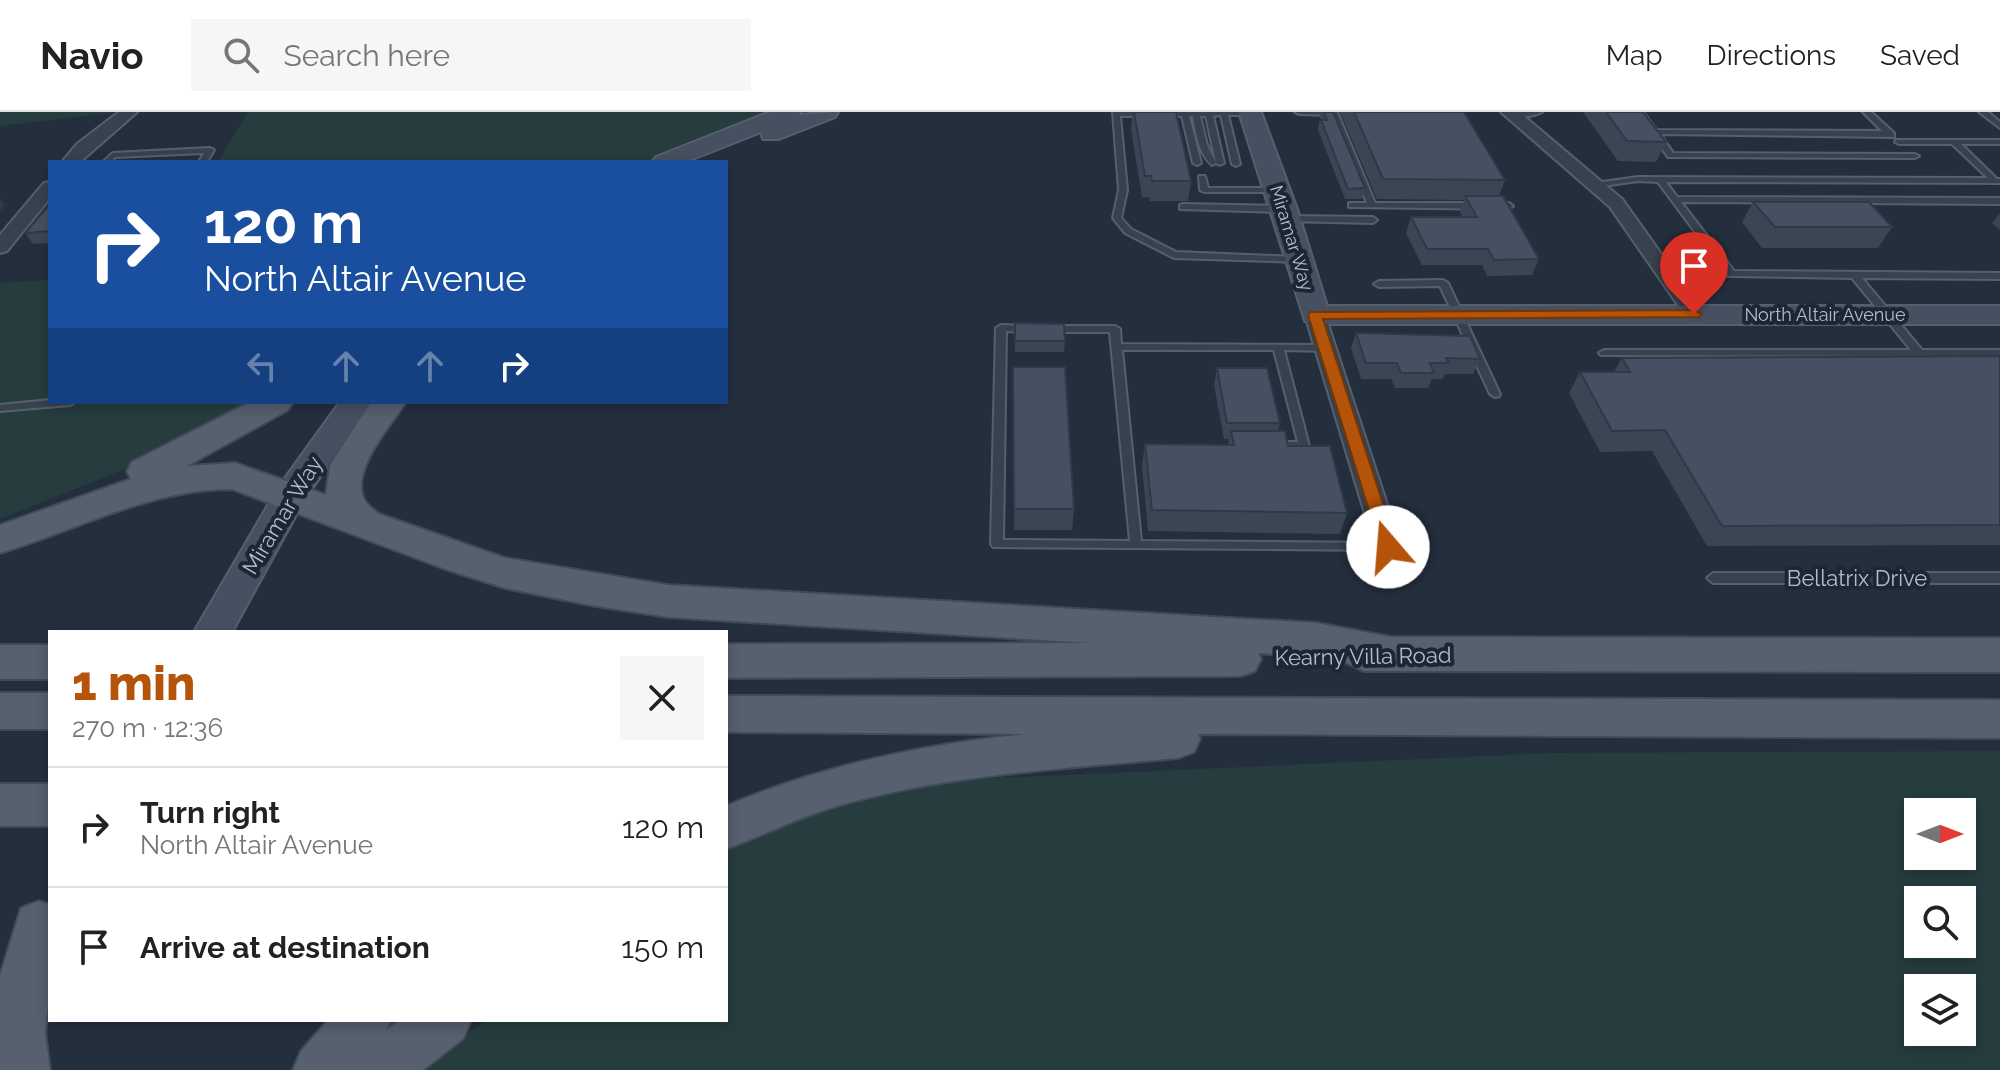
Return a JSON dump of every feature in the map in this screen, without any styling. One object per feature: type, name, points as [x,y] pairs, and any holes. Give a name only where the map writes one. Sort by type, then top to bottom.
[{"type":"main road","points":[[0,531],[152,468],[222,434],[273,404]]},
{"type":"main road","points":[[366,525],[348,506],[343,479],[365,436],[388,404]]},
{"type":"main road","points":[[0,539],[148,486],[186,477],[235,476],[505,573],[590,590],[668,601],[1316,640],[1391,654]]},
{"type":"main road","name":"Kearny Villa Road","points":[[728,661],[1172,661],[1391,654],[2000,655]]},
{"type":"main road","points":[[0,662],[48,662]]},
{"type":"main road","points":[[0,711],[48,711]]},
{"type":"main road","points":[[728,714],[2000,719]]},
{"type":"main road","points":[[728,827],[811,792],[864,777],[953,761],[1221,735],[1246,716]]},
{"type":"main road","points":[[0,805],[48,805]]},
{"type":"main road","points":[[23,1070],[16,1036],[17,1016],[44,915]]},
{"type":"main road","points":[[320,1070],[362,1022]]},
{"type":"main road","points":[[379,1070],[441,1022]]},
{"type":"street","points":[[73,160],[83,148],[129,112]]},
{"type":"street","points":[[669,160],[790,112]]},
{"type":"street","points":[[708,160],[827,112]]},
{"type":"street","name":"Miramar Way","points":[[1251,113],[1255,196],[1299,260],[1388,547]]},
{"type":"street","points":[[1510,114],[1616,203],[1694,314]]},
{"type":"street","points":[[0,247],[48,189]]},
{"type":"street","name":"North Altair Avenue","points":[[1315,315],[2000,315]]},
{"type":"street","name":"Miramar Way","points":[[214,630],[290,496],[355,404]]},
{"type":"street","points":[[0,990],[44,915]]},
{"type":"lane","points":[[1299,112],[1334,113],[1372,205]]},
{"type":"lane","points":[[1510,114],[1538,112]]},
{"type":"lane","points":[[1639,112],[1671,155],[1915,156],[1867,112]]},
{"type":"lane","points":[[1983,112],[2000,126]]},
{"type":"lane","points":[[1216,113],[1216,163]]},
{"type":"lane","points":[[1216,113],[1216,163]]},
{"type":"lane","points":[[1251,113],[1116,114],[1123,190],[1117,218],[1128,231],[1174,255],[1299,260]]},
{"type":"lane","points":[[1191,114],[1216,163]]},
{"type":"lane","points":[[1191,114],[1216,163]]},
{"type":"lane","points":[[1654,132],[1889,133]]},
{"type":"lane","points":[[1899,142],[2000,142]]},
{"type":"lane","points":[[1954,142],[1998,181]]},
{"type":"lane","points":[[109,160],[113,155],[210,150],[204,160]]},
{"type":"lane","points":[[1221,178],[1255,196]]},
{"type":"lane","points":[[1221,178],[1255,196]]},
{"type":"lane","points":[[1215,190],[1221,178]]},
{"type":"lane","points":[[1221,178],[1204,190],[1255,196],[1373,220]]},
{"type":"lane","points":[[1595,185],[1660,179],[1998,181]]},
{"type":"lane","points":[[1660,179],[1731,274],[2000,276]]},
{"type":"lane","points":[[1352,205],[1509,206],[1502,194]]},
{"type":"lane","points":[[1183,207],[1233,208],[1255,196]]},
{"type":"lane","points":[[1233,208],[1255,196]]},
{"type":"lane","points":[[1675,199],[2000,201]]},
{"type":"lane","points":[[1855,275],[1919,353]]},
{"type":"lane","points":[[1379,284],[1443,283],[1495,394]]},
{"type":"lane","points":[[1136,545],[1115,329],[1001,328],[997,544],[1388,547]]},
{"type":"lane","points":[[1117,347],[1325,348]]},
{"type":"lane","points":[[1259,446],[1304,446],[1278,347]]},
{"type":"lane","points":[[1604,353],[2000,353]]},
{"type":"lane","points":[[0,408],[48,404]]},
{"type":"lane","points":[[1126,446],[1141,446]]},
{"type":"lane","name":"Bellatrix Drive","points":[[1713,578],[2000,578]]},
{"type":"green space","points":[[0,112],[118,112],[0,126]]},
{"type":"green space","points":[[248,112],[779,112],[655,160],[219,160]]},
{"type":"green space","points":[[48,280],[48,404],[259,404],[207,436],[0,519],[0,283]]},
{"type":"green space","points":[[2000,751],[2000,1070],[415,1070],[483,1022],[728,1022],[728,847],[741,837],[930,781],[1553,753]]},
{"type":"building","points":[[1134,112],[1176,112],[1191,181],[1152,181],[1151,176],[1145,176]]},
{"type":"building","points":[[1324,112],[1333,112],[1365,188],[1348,189],[1321,120],[1327,120]]},
{"type":"building","points":[[1354,112],[1464,112],[1505,180],[1383,179]]},
{"type":"building","points":[[1606,112],[1643,112],[1666,142],[1627,141]]},
{"type":"building","points":[[1465,196],[1503,196],[1539,259],[1494,260],[1488,249],[1427,249],[1411,217],[1477,217]]},
{"type":"building","points":[[1753,202],[1869,202],[1892,227],[1775,227]]},
{"type":"building","points":[[48,206],[48,231],[25,233]]},
{"type":"building","points":[[1015,323],[1064,324],[1065,341],[1015,341]]},
{"type":"building","points":[[1356,333],[1470,336],[1480,359],[1446,358],[1449,363],[1430,363],[1434,373],[1401,373],[1397,363],[1366,363]]},
{"type":"building","points":[[2000,356],[2000,525],[1722,526],[1665,430],[1612,431],[1580,372],[1630,372],[1622,358]]},
{"type":"building","points":[[1013,367],[1065,367],[1074,509],[1014,509]]},
{"type":"building","points":[[1217,368],[1267,368],[1280,423],[1227,423]]},
{"type":"building","points":[[1231,431],[1285,431],[1288,446],[1330,446],[1347,513],[1152,510],[1145,444],[1234,445]]},
{"type":"route","points":[[1388,547],[1315,315],[1694,314]]}]
